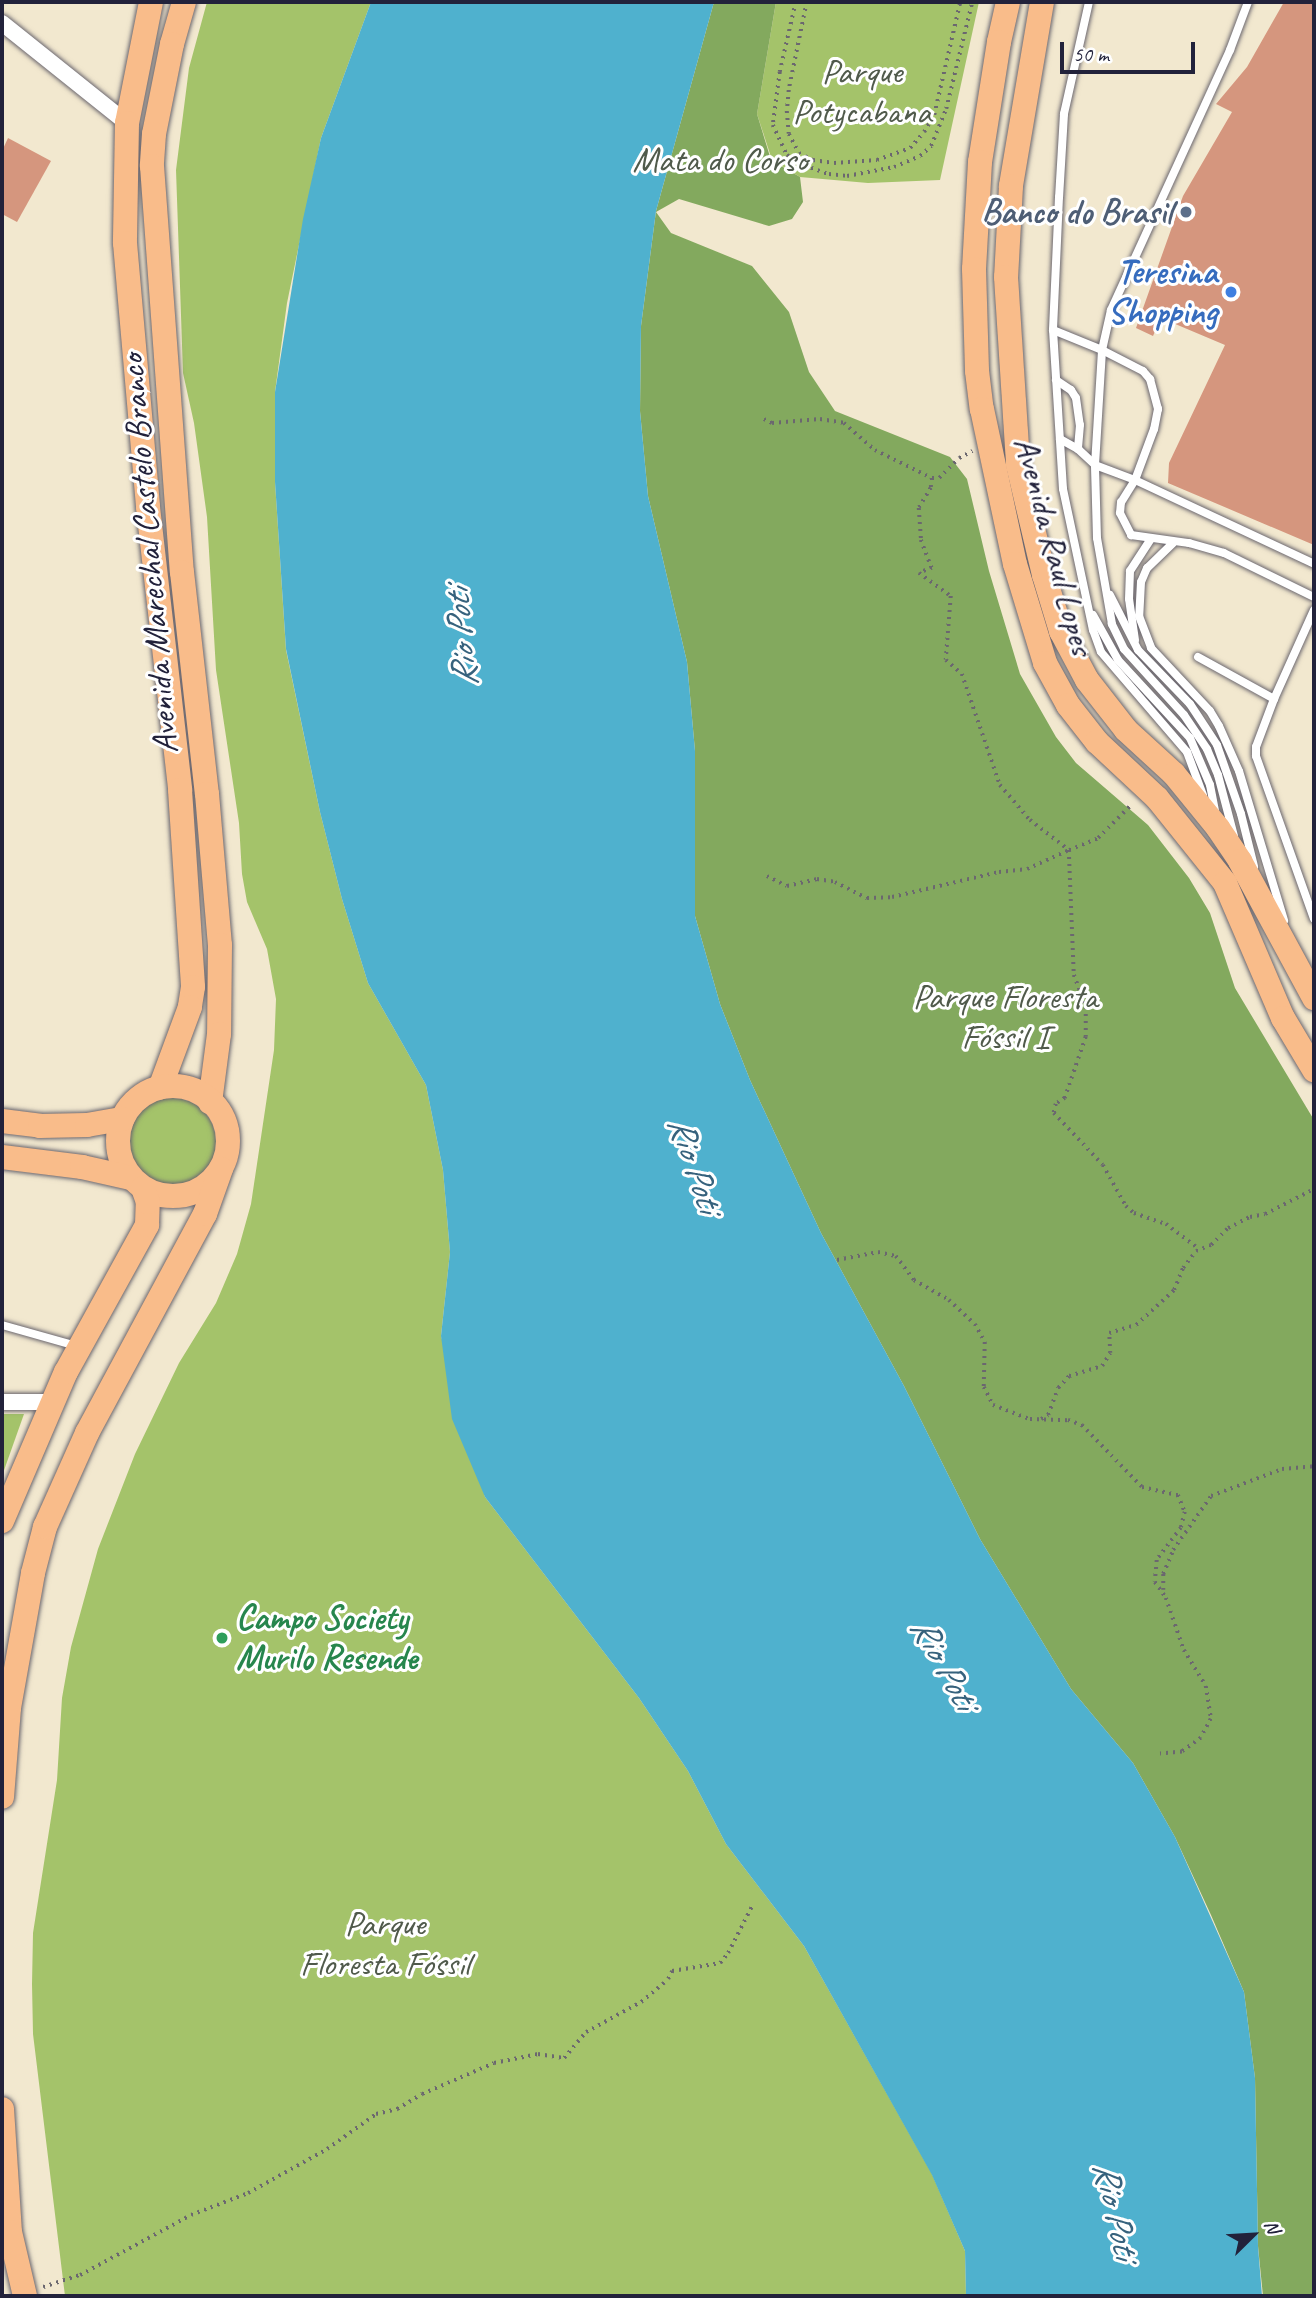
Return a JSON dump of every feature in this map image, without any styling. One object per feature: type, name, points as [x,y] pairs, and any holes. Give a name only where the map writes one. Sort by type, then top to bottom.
[{"type":"main road","name":"Avenida Marechal Castelo Branco","points":[[151,2],[127,123],[125,243],[149,507],[180,790],[192,987],[190,1007],[160,1088]]},
{"type":"main road","name":"Avenida Marechal Castelo Branco","points":[[184,2],[154,134],[152,166],[182,572],[207,794],[220,945],[219,1034],[210,1102]]},
{"type":"main road","name":"Avenida Raul Lopes","points":[[1008,2],[988,105],[975,218],[977,371],[989,447],[1015,564],[1045,663],[1068,705],[1097,742],[1157,798],[1225,883],[1278,1008],[1314,1070]]},
{"type":"main road","name":"Avenida Raul Lopes","points":[[1042,2],[1011,186],[1006,264],[1018,465],[1061,631],[1087,680],[1126,730],[1174,774],[1212,820],[1240,861],[1314,998]]},
{"type":"main road","points":[[149,507],[179,510]]},
{"type":"main road","points":[[180,790],[207,794]]},
{"type":"main road","points":[[2,1521],[78,1347],[107,1301],[147,1224],[148,1202],[120,1160],[117,1139],[122,1119],[131,1105],[144,1094],[160,1088],[178,1087],[195,1091],[210,1102],[221,1116],[227,1133],[227,1152],[205,1214],[153,1314],[124,1359],[45,1527],[33,1573],[9,1708],[2,1797]]},
{"type":"main road","points":[[8,1120],[87,1125],[122,1119]]},
{"type":"main road","points":[[2,1157],[82,1167],[177,1197],[194,1193],[209,1183],[221,1169]]},
{"type":"main road","points":[[2,2109],[7,2208],[24,2294]]},
{"type":"street","points":[[2,23],[127,123]]},
{"type":"street","points":[[2,1402],[52,1402]]},
{"type":"lane","points":[[1240,861],[1227,804],[1207,749],[1184,715],[1124,649],[1112,624],[1097,538],[1095,465],[1102,350],[1111,310],[1126,272],[1215,82],[1248,2]]},
{"type":"lane","points":[[1089,4],[1065,114],[1053,330],[1063,489],[1086,599],[1101,652],[1187,752],[1212,820]]},
{"type":"lane","points":[[1053,330],[1102,350],[1143,372],[1150,379],[1158,409],[1154,429],[1135,480],[1121,502],[1123,524],[1130,535],[1173,544],[1189,543],[1224,553],[1314,597]]},
{"type":"lane","points":[[1056,380],[1071,390],[1076,398],[1080,425],[1077,449]]},
{"type":"lane","points":[[1060,439],[1077,449],[1095,465],[1135,480],[1314,564]]},
{"type":"lane","points":[[1138,650],[1130,620],[1128,581],[1134,561],[1150,540]]},
{"type":"lane","points":[[1173,544],[1155,558],[1144,575],[1139,616],[1152,648],[1210,710],[1219,726],[1242,783],[1295,964]]},
{"type":"lane","points":[[1107,587],[1138,650],[1190,705],[1217,745],[1241,814],[1265,909]]},
{"type":"lane","points":[[1086,599],[1118,660],[1190,738],[1210,785],[1212,820]]},
{"type":"lane","points":[[1314,610],[1273,699],[1258,740],[1256,756],[1314,919]]},
{"type":"lane","points":[[1198,657],[1273,699]]},
{"type":"lane","points":[[2,1325],[78,1347]]},
{"type":"path","points":[[796,2],[783,58],[773,125],[787,155],[798,163],[829,174],[847,176],[894,167],[920,156],[931,146],[946,109],[972,2]]},
{"type":"path","points":[[807,2],[789,90],[789,134],[799,153],[813,160],[834,163],[877,160],[910,148],[924,132],[934,115],[960,2]]},
{"type":"path","points":[[764,419],[772,424],[820,419],[844,423],[875,450],[932,478],[947,472],[959,458],[989,447]]},
{"type":"path","points":[[932,478],[931,487],[919,508],[921,540],[932,568],[919,573],[951,596],[946,660],[962,674],[1000,785],[1030,820],[1069,850]]},
{"type":"path","points":[[767,876],[787,886],[817,879],[835,882],[867,898],[892,897],[999,872],[1027,869],[1098,838],[1120,819],[1137,798]]},
{"type":"path","points":[[1069,850],[1074,975],[1086,1007],[1086,1037],[1065,1098],[1056,1104],[1054,1113],[1103,1165],[1126,1206],[1134,1213],[1166,1224],[1199,1249]]},
{"type":"path","points":[[1038,1420],[1048,1415],[1058,1388],[1069,1376],[1102,1366],[1110,1353],[1109,1333],[1136,1325],[1172,1292],[1183,1268],[1199,1249],[1211,1245],[1232,1226],[1265,1214],[1314,1189]]},
{"type":"path","points":[[837,1260],[878,1252],[896,1256],[914,1280],[949,1300],[975,1324],[985,1342],[985,1387],[993,1405],[1038,1420],[1068,1420],[1082,1425],[1142,1487],[1178,1495],[1185,1512],[1181,1528],[1160,1554],[1154,1573],[1155,1582],[1164,1592]]},
{"type":"path","points":[[1160,1754],[1182,1752],[1201,1738],[1211,1719],[1206,1686],[1184,1650],[1164,1592],[1163,1574],[1173,1550],[1211,1496],[1282,1469],[1314,1466]]},
{"type":"path","points":[[24,2294],[80,2275],[191,2215],[248,2193],[327,2149],[368,2118],[397,2109],[422,2094],[485,2066],[538,2054],[564,2058],[586,2032],[641,2002],[668,1979],[672,1971],[720,1963],[752,1906]]},
{"type":"green space","name":"Parque Floresta Fóssil","points":[[207,2],[371,2],[321,138],[287,303],[275,392],[275,482],[286,650],[320,812],[342,899],[368,983],[426,1085],[443,1170],[450,1252],[441,1336],[485,1497],[639,1698],[688,1771],[726,1844],[804,1946],[932,2174],[965,2251],[966,2296],[65,2296],[33,2034],[32,1984],[33,1933],[57,1780],[62,1698],[71,1647],[98,1549],[135,1454],[179,1363],[216,1303],[237,1254],[251,1204],[274,1050],[276,999],[267,949],[247,902],[242,874],[239,823],[216,670],[207,517],[194,423],[183,373],[176,170],[189,68]]},
{"type":"green space","name":"Parque Floresta Fóssil I","points":[[714,2],[776,2],[757,114],[771,160],[800,177],[803,202],[792,219],[769,226],[679,199],[656,212],[671,233],[752,266],[789,312],[809,372],[835,411],[950,457],[967,479],[989,571],[1020,674],[1056,737],[1076,763],[1148,825],[1189,878],[1210,913],[1235,988],[1314,1120],[1314,2296],[1263,2296],[1258,2246],[1255,2078],[1244,1992],[1211,1915],[1175,1837],[1133,1763],[1071,1689],[980,1539],[904,1386],[821,1233],[750,1080],[720,1004],[695,916],[695,751],[687,662],[648,496],[640,411],[641,326],[656,211]]},
{"type":"green space","name":"Parque Potycabana","points":[[776,2],[979,2],[940,180],[868,183],[800,177],[772,160],[757,114]]},
{"type":"green space","points":[[172,1098],[189,1101],[203,1111],[213,1125],[216,1142],[213,1159],[203,1173],[189,1183],[172,1186],[155,1183],[141,1173],[131,1159],[128,1142],[131,1125],[141,1111],[155,1101]]},
{"type":"green space","points":[[2,1414],[24,1414],[2,1476]]},
{"type":"water","name":"Rio Poti","points":[[371,2],[714,2],[656,211],[641,326],[640,411],[648,496],[687,662],[695,751],[695,916],[720,1004],[750,1080],[821,1233],[904,1386],[980,1539],[1071,1689],[1133,1763],[1175,1837],[1244,1992],[1255,2078],[1258,2246],[1262,2296],[966,2296],[965,2251],[932,2175],[804,1946],[726,1844],[688,1771],[639,1698],[485,1497],[452,1419],[441,1336],[450,1252],[443,1170],[426,1085],[368,983],[342,899],[320,812],[286,649],[275,482],[275,392],[303,219],[321,138]]},
{"type":"building","name":"Teresina Shopping","points":[[1284,2],[1314,2],[1314,545],[1168,483],[1169,463],[1225,345],[1161,318],[1153,336],[1136,328],[1183,196],[1232,112],[1216,104],[1247,67]]},
{"type":"building","points":[[8,138],[51,161],[17,222],[2,214],[2,151]]},
{"type":"place","name":"Banco do Brasil","points":[[1186,212]]},
{"type":"place","name":"Teresina Shopping","points":[[1231,292]]},
{"type":"place","name":"Campo Society Murilo Resende","points":[[222,1638]]},
{"type":"park label","name":"Mata do Corso","points":[[720,160]]}]
